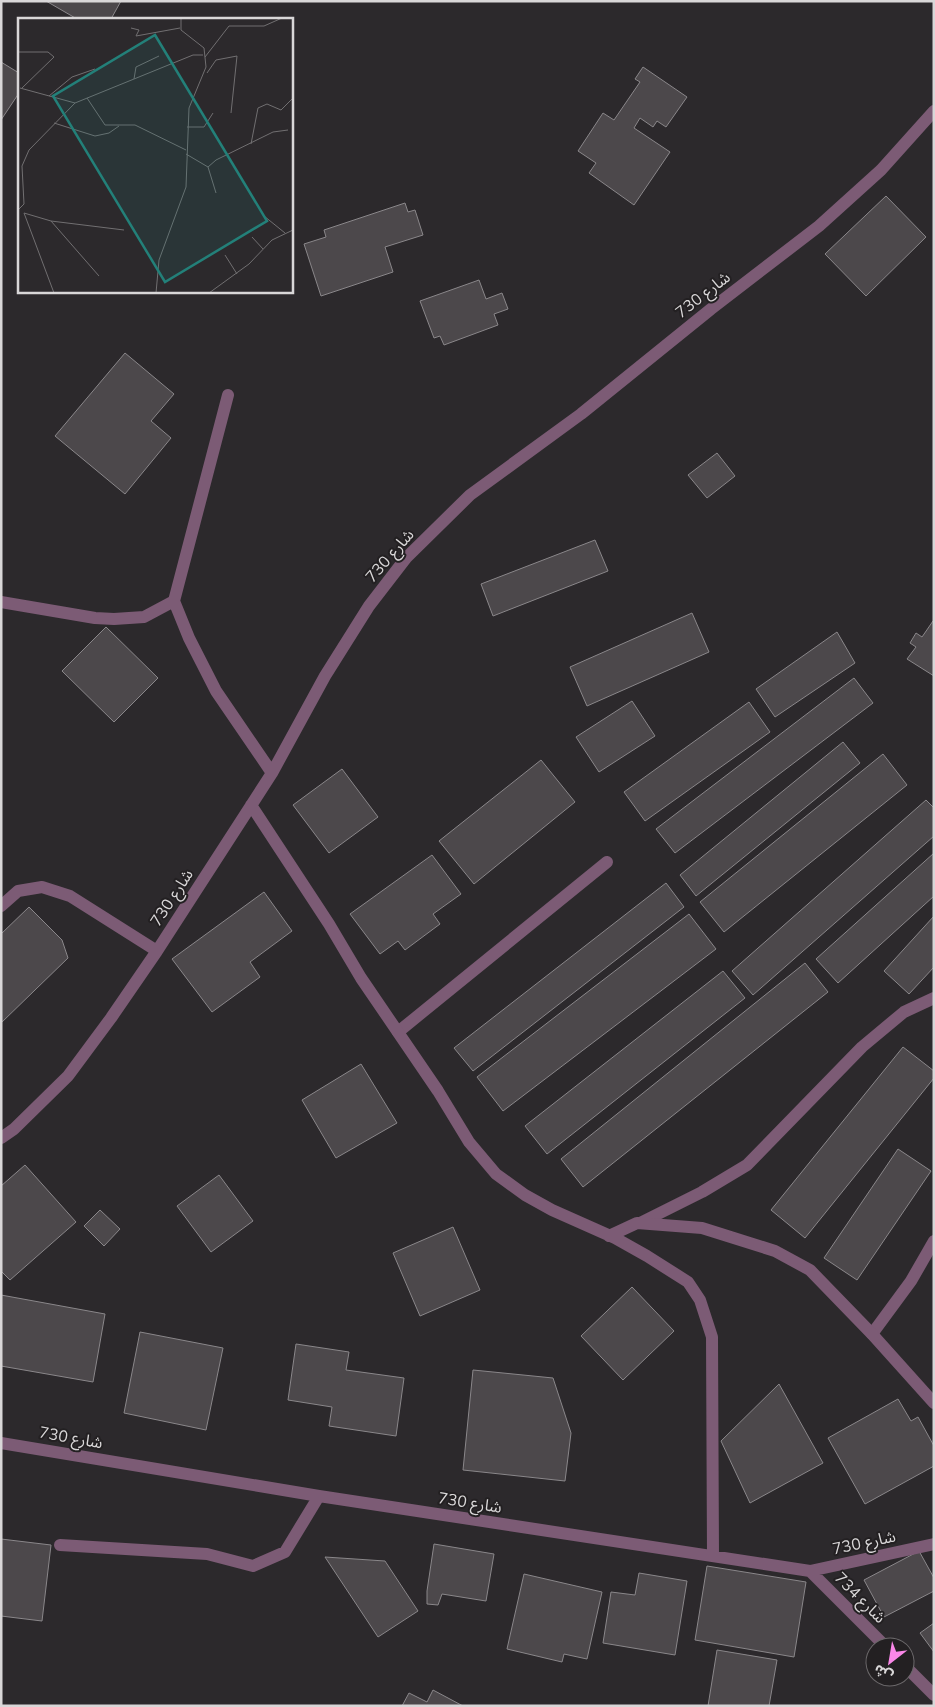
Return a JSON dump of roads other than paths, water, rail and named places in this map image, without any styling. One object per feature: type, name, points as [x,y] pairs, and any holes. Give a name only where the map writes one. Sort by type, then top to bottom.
[{"type":"street","name":"شارع 730","points":[[1,1138],[14,1129],[68,1076],[111,1018],[157,951],[272,773],[325,676],[369,606],[406,558],[470,494],[581,414],[819,226],[881,170],[934,111]]},
{"type":"street","points":[[228,395],[174,601],[189,638],[216,691],[272,773]]},
{"type":"street","points":[[1,602],[95,618],[114,619],[144,616],[174,601]]},
{"type":"street","points":[[251,805],[362,978],[438,1091],[469,1142],[496,1174],[525,1195],[552,1210],[647,1256],[688,1282],[700,1300],[712,1337],[713,1556]]},
{"type":"street","points":[[398,1032],[607,862]]},
{"type":"street","points":[[1,906],[18,891],[42,887],[70,896],[157,951]]},
{"type":"street","points":[[609,1236],[640,1223],[702,1192],[747,1165],[862,1047],[904,1012],[934,998]]},
{"type":"street","points":[[640,1223],[702,1228],[775,1251],[810,1270],[872,1334],[934,1403]]},
{"type":"street","points":[[872,1334],[911,1281],[934,1241]]},
{"type":"street","name":"شارع 730","points":[[1,1442],[319,1496],[810,1571],[934,1544]]},
{"type":"street","points":[[60,1546],[207,1554],[253,1566],[285,1552],[319,1496]]},
{"type":"street","name":"شارع 734","points":[[810,1571],[876,1637]]},
{"type":"street","points":[[915,1676],[934,1695]]}]
